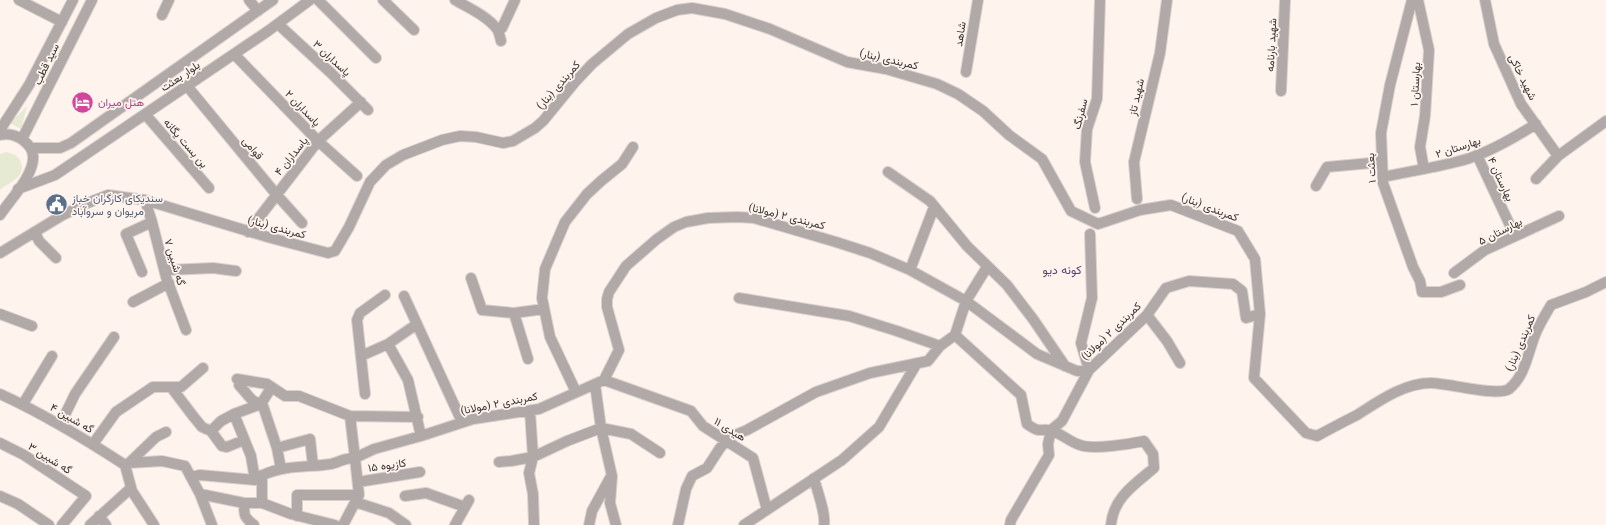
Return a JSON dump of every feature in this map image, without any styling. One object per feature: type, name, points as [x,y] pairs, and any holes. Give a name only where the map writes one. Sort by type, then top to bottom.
[{"type":"street","points":[[19,0],[62,22]]},
{"type":"street","name":"سید قطب","points":[[0,130],[29,85],[73,0]]},
{"type":"street","name":"سید قطب","points":[[22,139],[92,0]]},
{"type":"street","points":[[162,15],[168,0]]},
{"type":"street","points":[[249,0],[258,11]]},
{"type":"street","name":"بلوار بعثت","points":[[31,148],[60,148],[71,143],[273,0]]},
{"type":"street","name":"بلوار بعثت","points":[[18,189],[55,175],[278,24],[310,0]]},
{"type":"street","points":[[318,0],[376,58]]},
{"type":"street","points":[[383,0],[414,30]]},
{"type":"street","points":[[455,0],[487,19],[498,30],[501,41]]},
{"type":"street","points":[[498,30],[502,28],[516,0]]},
{"type":"street","name":"شاهد","points":[[966,72],[978,0]]},
{"type":"street","name":"سفرنگ","points":[[1095,208],[1085,162],[1086,129],[1097,99],[1100,0]]},
{"type":"street","name":"شهید تاز","points":[[1137,199],[1134,162],[1160,53],[1167,0]]},
{"type":"street","name":"شهید بارنامه","points":[[1281,91],[1285,0]]},
{"type":"street","name":"بعثت ۱","points":[[1412,0],[1390,85],[1381,133],[1383,183],[1412,267],[1420,281],[1422,292],[1441,292],[1460,285]]},
{"type":"street","name":"بهارستان ۱","points":[[1418,0],[1428,50],[1425,116],[1420,147],[1424,169]]},
{"type":"street","name":"شهید خاکی","points":[[1485,0],[1494,44],[1521,104],[1558,156]]},
{"type":"street","name":"کمربندی (بنار)","points":[[3,251],[85,204],[108,196],[145,200],[248,232],[328,253],[335,251],[349,227],[370,182],[386,164],[403,155],[442,140],[460,136],[476,137],[503,143],[513,141],[535,128],[543,121],[592,64],[628,34],[668,13],[702,4],[770,29],[847,62],[886,69],[937,84],[958,94],[982,111],[1010,135],[1042,159],[1071,211],[1098,224],[1140,210],[1171,205],[1238,231],[1255,259],[1260,314],[1254,378],[1306,433],[1316,436],[1393,393],[1412,385],[1431,383],[1497,392],[1507,390],[1517,381],[1524,368],[1536,333],[1550,305],[1586,292],[1606,282]]},
{"type":"street","name":"پاسداران ۳","points":[[278,24],[331,72],[365,106]]},
{"type":"street","name":"پاسداران ۲","points":[[234,54],[318,141],[357,176]]},
{"type":"street","name":"قوامی","points":[[187,86],[276,194],[302,222]]},
{"type":"street","name":"پاسداران ۴","points":[[248,232],[318,141],[365,106]]},
{"type":"street","name":"بن بست یگانه","points":[[145,114],[209,188]]},
{"type":"street","points":[[1536,179],[1558,156],[1606,121]]},
{"type":"street","name":"بهارستان ۲","points":[[1383,177],[1424,169],[1477,155],[1514,139],[1536,124]]},
{"type":"street","points":[[0,136],[7,134],[15,135],[22,139],[31,148],[33,156],[32,164],[27,176],[0,215]]},
{"type":"street","points":[[576,392],[550,337],[542,298],[545,269],[562,227],[587,194],[622,164],[633,147]]},
{"type":"street","name":"بهارستان ۴","points":[[1477,155],[1515,236]]},
{"type":"street","points":[[1316,186],[1327,167],[1382,162]]},
{"type":"street","points":[[888,172],[930,201],[967,246],[1006,285],[1033,319],[1065,366]]},
{"type":"street","name":"گه شبین ۷","points":[[145,200],[165,271],[186,330]]},
{"type":"street","points":[[910,270],[934,207]]},
{"type":"street","name":"بهارستان ۵","points":[[1454,273],[1486,250],[1559,216]]},
{"type":"street","name":"کمربندی ۲ (مولانا)","points":[[259,478],[281,469],[333,464],[344,458],[355,458],[374,449],[473,419],[539,409],[599,382],[619,350],[607,307],[607,299],[609,292],[626,266],[633,258],[664,233],[686,222],[708,218],[754,218],[870,253],[910,270],[966,301],[1037,354],[1077,371],[1089,370],[1147,315],[1166,288],[1189,281],[1233,284],[1242,291],[1246,318],[1260,314]]},
{"type":"street","points":[[142,272],[126,234],[152,222]]},
{"type":"street","points":[[35,232],[39,241],[56,258]]},
{"type":"street","points":[[1010,525],[1011,520],[1050,455],[1048,444],[1051,430],[1062,421],[1089,370],[1081,343],[1092,298],[1090,234]]},
{"type":"street","points":[[678,525],[686,489],[692,476],[707,468],[730,437],[747,430],[816,392],[870,373],[928,361],[940,346],[955,335],[966,301],[987,267]]},
{"type":"street","points":[[165,271],[214,268],[236,271]]},
{"type":"street","points":[[471,278],[482,310],[514,313],[544,309]]},
{"type":"street","points":[[133,302],[169,283]]},
{"type":"street","points":[[365,394],[357,320],[360,312],[385,294]]},
{"type":"street","points":[[404,296],[462,422]]},
{"type":"street","points":[[739,298],[848,316],[940,346]]},
{"type":"street","points":[[514,313],[528,359]]},
{"type":"street","points":[[0,314],[32,326]]},
{"type":"street","points":[[1147,315],[1167,341],[1180,363]]},
{"type":"street","points":[[361,356],[388,344],[417,324]]},
{"type":"street","points":[[955,335],[1021,395],[1027,424],[1038,431],[1051,430],[1081,446],[1101,446],[1144,441],[1153,454],[1154,468],[1124,493],[1112,516],[1111,525]]},
{"type":"street","points":[[60,425],[75,394],[114,337]]},
{"type":"street","points":[[388,344],[408,380],[418,417],[421,436]]},
{"type":"street","points":[[23,404],[52,356]]},
{"type":"street","points":[[744,525],[842,460],[879,427],[917,363]]},
{"type":"street","points":[[93,444],[116,412],[152,387],[181,387],[203,368]]},
{"type":"street","points":[[281,469],[277,448],[263,406],[252,400],[238,382],[267,384],[285,396],[299,396],[350,416],[418,417]]},
{"type":"street","points":[[599,382],[601,428],[612,476],[610,503],[616,525]]},
{"type":"street","name":"هیدی ۱۱","points":[[599,382],[691,411],[703,426],[753,458],[767,510]]},
{"type":"street","points":[[171,387],[202,427],[211,431],[222,446],[227,447],[244,440]]},
{"type":"street","points":[[211,431],[221,421],[234,414],[261,404],[271,388]]},
{"type":"street","name":"گه شبین ۴","points":[[0,394],[23,404],[127,464]]},
{"type":"street","points":[[530,411],[533,457],[529,474],[533,494],[534,525]]},
{"type":"street","points":[[234,414],[259,478],[262,503]]},
{"type":"street","points":[[343,525],[357,498],[358,482],[350,416]]},
{"type":"street","points":[[499,462],[511,462],[533,457],[567,441],[601,428],[631,434],[660,453]]},
{"type":"street","points":[[127,464],[156,437],[166,432]]},
{"type":"street","points":[[277,448],[310,439],[313,466]]},
{"type":"street","name":"گه شبین ۳","points":[[0,443],[24,455],[86,496],[62,525]]},
{"type":"street","points":[[127,464],[162,461],[186,466],[200,494],[212,525]]},
{"type":"street","points":[[127,464],[132,488],[154,525]]},
{"type":"street","name":"کازیوه ۱۵","points":[[358,482],[420,472]]},
{"type":"street","points":[[191,476],[207,475],[259,478]]},
{"type":"street","points":[[589,525],[592,511],[612,476]]},
{"type":"street","points":[[814,478],[825,519],[824,525]]},
{"type":"street","points":[[90,525],[132,488]]},
{"type":"street","points":[[404,496],[426,493],[467,504],[455,525]]},
{"type":"street","points":[[200,494],[244,503],[262,503],[297,516],[335,525]]},
{"type":"street","points":[[297,516],[297,495],[357,498],[389,513],[406,525]]},
{"type":"street","points":[[0,496],[18,504],[49,525]]},
{"type":"street","points":[[244,503],[244,515],[247,520],[254,525]]},
{"type":"street","points":[[534,510],[543,525]]},
{"type":"street","points":[[100,516],[106,525]]},
{"type":"green space","points":[[27,106],[21,129],[10,123]]},
{"type":"green space","points":[[6,152],[14,154],[19,158],[22,171],[20,175],[0,190],[0,154]]},
{"type":"place","name":"هتل میران","points":[[82,102]]},
{"type":"place","name":"سندیکای کارگران خباز مریوان و سروآباد","points":[[56,204]]},
{"type":"district","name":"کونه دیو","points":[[1062,269]]}]
